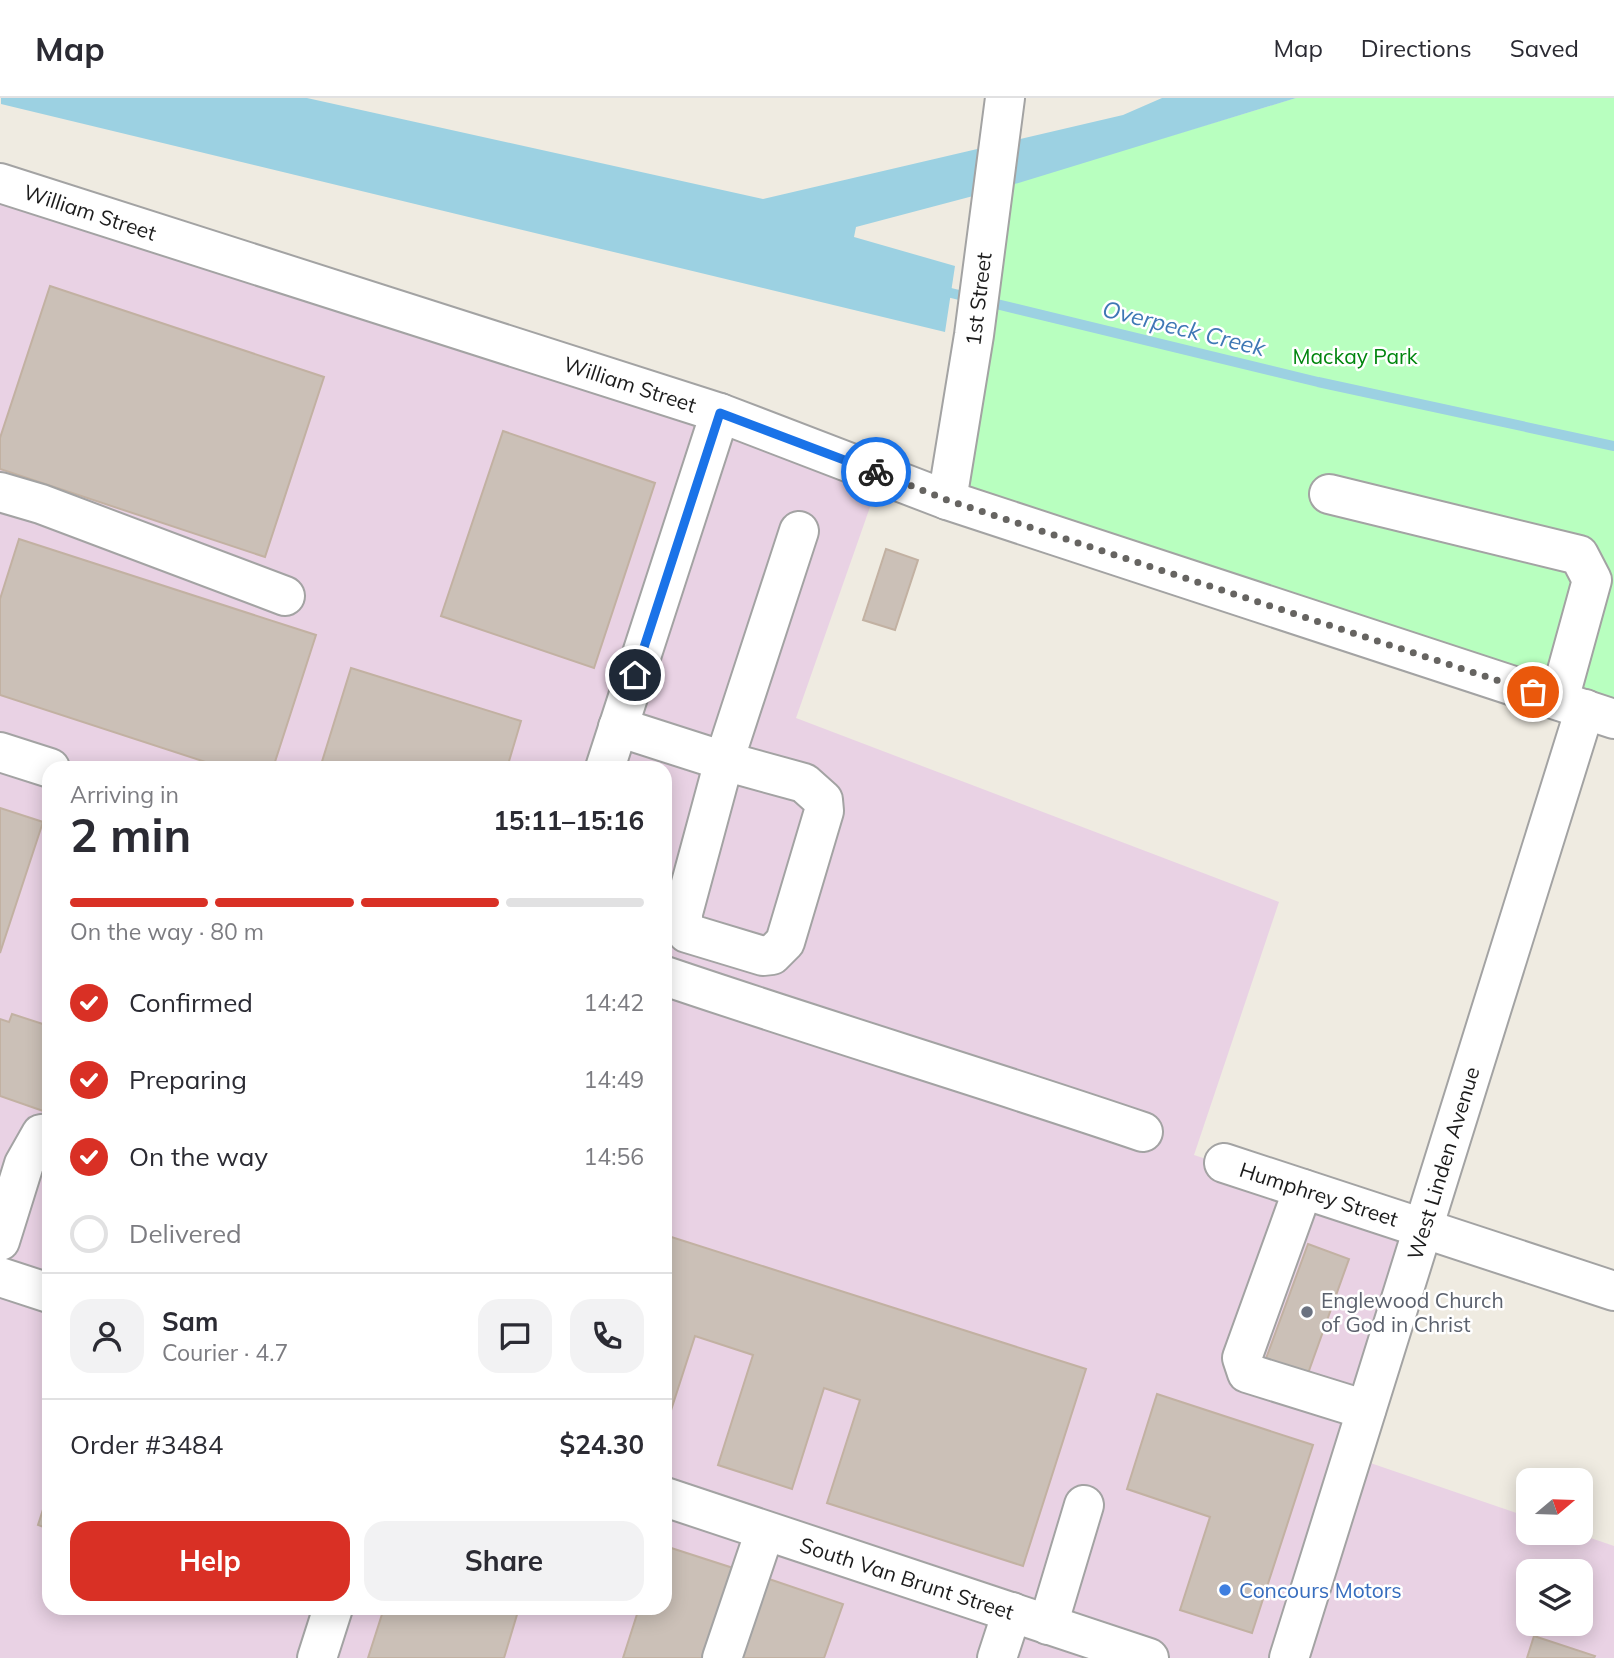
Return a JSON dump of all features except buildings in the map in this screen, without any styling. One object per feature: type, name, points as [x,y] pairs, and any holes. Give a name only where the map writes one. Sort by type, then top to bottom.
[{"type":"street","name":"1st Street","points":[[947,500],[974,335],[1003,111]]},
{"type":"street","name":"William Street","points":[[0,183],[720,413],[947,500],[1586,709]]},
{"type":"street","points":[[607,761],[720,413]]},
{"type":"street","points":[[0,492],[285,596]]},
{"type":"street","name":"West Linden Avenue","points":[[1289,1658],[1586,709],[1592,580],[1578,555],[1329,494]]},
{"type":"street","points":[[618,727],[724,761],[804,783],[823,800],[824,811],[785,942],[772,955],[763,956],[696,937],[687,933],[683,926],[687,893],[724,761],[799,531]]},
{"type":"street","points":[[0,752],[42,765]]},
{"type":"street","points":[[672,978],[1143,1132]]},
{"type":"street","points":[[0,1241],[24,1164],[42,1135]]},
{"type":"street","name":"Humphrey Street","points":[[1224,1163],[1614,1291]]},
{"type":"street","points":[[1303,1188],[1242,1358],[1247,1373],[1366,1410]]},
{"type":"street","points":[[0,1277],[42,1291]]},
{"type":"street","name":"South Van Brunt Street","points":[[672,1499],[1149,1658]]},
{"type":"street","points":[[1048,1625],[1084,1505]]},
{"type":"street","points":[[722,1658],[765,1531]]},
{"type":"street","points":[[997,1658],[1012,1612]]},
{"type":"street","points":[[317,1658],[331,1615]]},
{"type":"shaded area","points":[[0,180],[883,470],[796,718],[1279,902],[1194,1155],[1413,1227],[1347,1455],[1516,1513],[1516,1545],[1593,1545],[1593,1539],[1614,1546],[1614,1658],[0,1658]]},
{"type":"green space","name":"Mackay Park","points":[[1296,98],[1614,98],[1614,717],[950,493],[1007,185]]},
{"type":"water","points":[[1,98],[307,98],[763,199],[1123,115],[1162,98],[1296,98],[992,191],[856,227],[854,237],[955,266],[945,332],[1,104]]},
{"type":"waterway","name":"Overpeck Creek","points":[[951,293],[1318,382],[1614,446]]},
{"type":"way so far","points":[[876,472],[947,500],[1533,692]]},
{"type":"place","name":"Englewood Church of God in Christ","points":[[1307,1312]]},
{"type":"place","name":"Concours Motors","points":[[1225,1590]]},
{"type":"route","points":[[635,675],[720,413],[876,472]]}]
